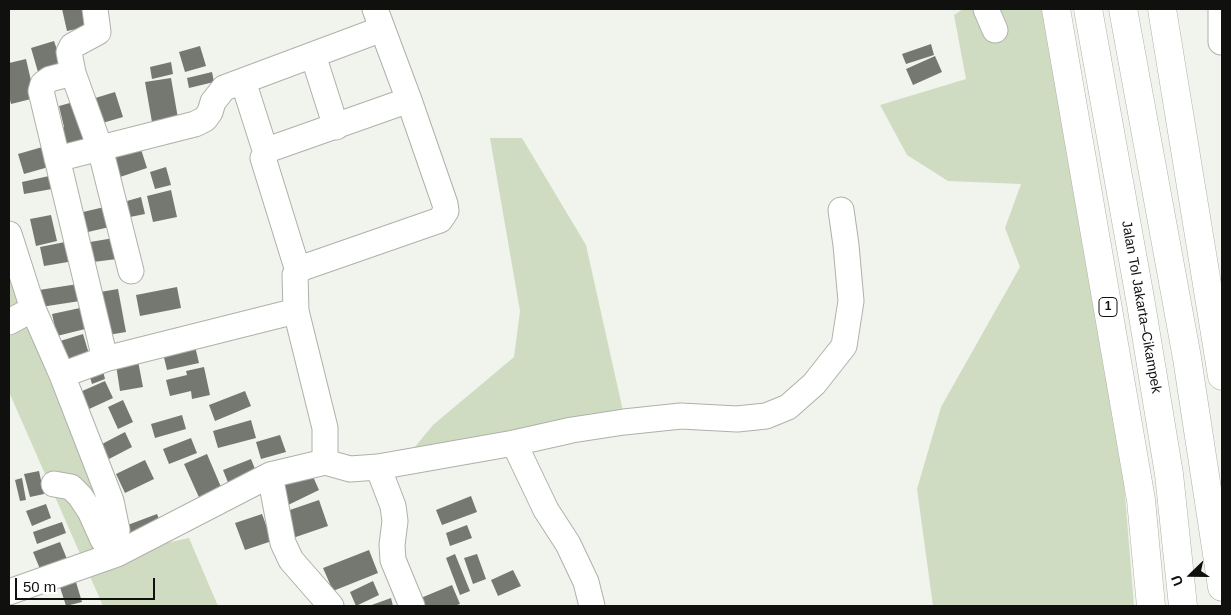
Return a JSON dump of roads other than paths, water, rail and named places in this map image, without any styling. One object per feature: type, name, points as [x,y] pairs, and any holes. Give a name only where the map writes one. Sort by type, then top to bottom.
[{"type":"highway","name":"1","points":[[1056,9],[1141,500],[1150,606]]},
{"type":"highway","name":"Jalan Tol Jakarta–Cikampek","points":[[1088,9],[1141,304],[1164,446],[1183,606]]},
{"type":"highway","points":[[1123,9],[1187,358],[1222,587]]},
{"type":"highway","points":[[1162,9],[1222,376]]},
{"type":"street","points":[[95,9],[98,32],[72,46],[69,52],[73,72],[100,148],[131,271]]},
{"type":"street","points":[[1221,9],[1221,42]]},
{"type":"street","points":[[57,159],[194,124],[205,119],[210,112],[213,102],[224,88],[313,55],[378,19],[409,100],[446,211],[440,220],[298,271],[295,275],[296,311],[325,428],[325,462]]},
{"type":"street","points":[[313,55],[336,127]]},
{"type":"street","points":[[73,72],[43,84],[41,91],[105,359]]},
{"type":"street","points":[[243,81],[266,153],[264,158],[298,271]]},
{"type":"street","points":[[266,153],[409,100]]},
{"type":"street","points":[[12,592],[116,549],[270,476],[325,462],[350,468],[378,467],[624,422],[681,416],[737,419],[766,416],[788,407],[814,384],[844,346],[851,301],[841,210]]},
{"type":"street","points":[[9,234],[33,309],[62,374],[111,502],[117,530],[116,549]]},
{"type":"street","points":[[9,322],[33,309]]},
{"type":"street","points":[[62,374],[105,359],[296,311]]},
{"type":"street","points":[[514,443],[546,510],[568,544],[586,582],[592,606]]},
{"type":"street","points":[[378,467],[393,506],[395,520],[392,545],[393,560],[412,606]]},
{"type":"street","points":[[270,476],[283,544],[291,560],[331,606]]},
{"type":"street","points":[[54,484],[71,487],[80,496],[90,511],[103,540],[116,549]]}]
